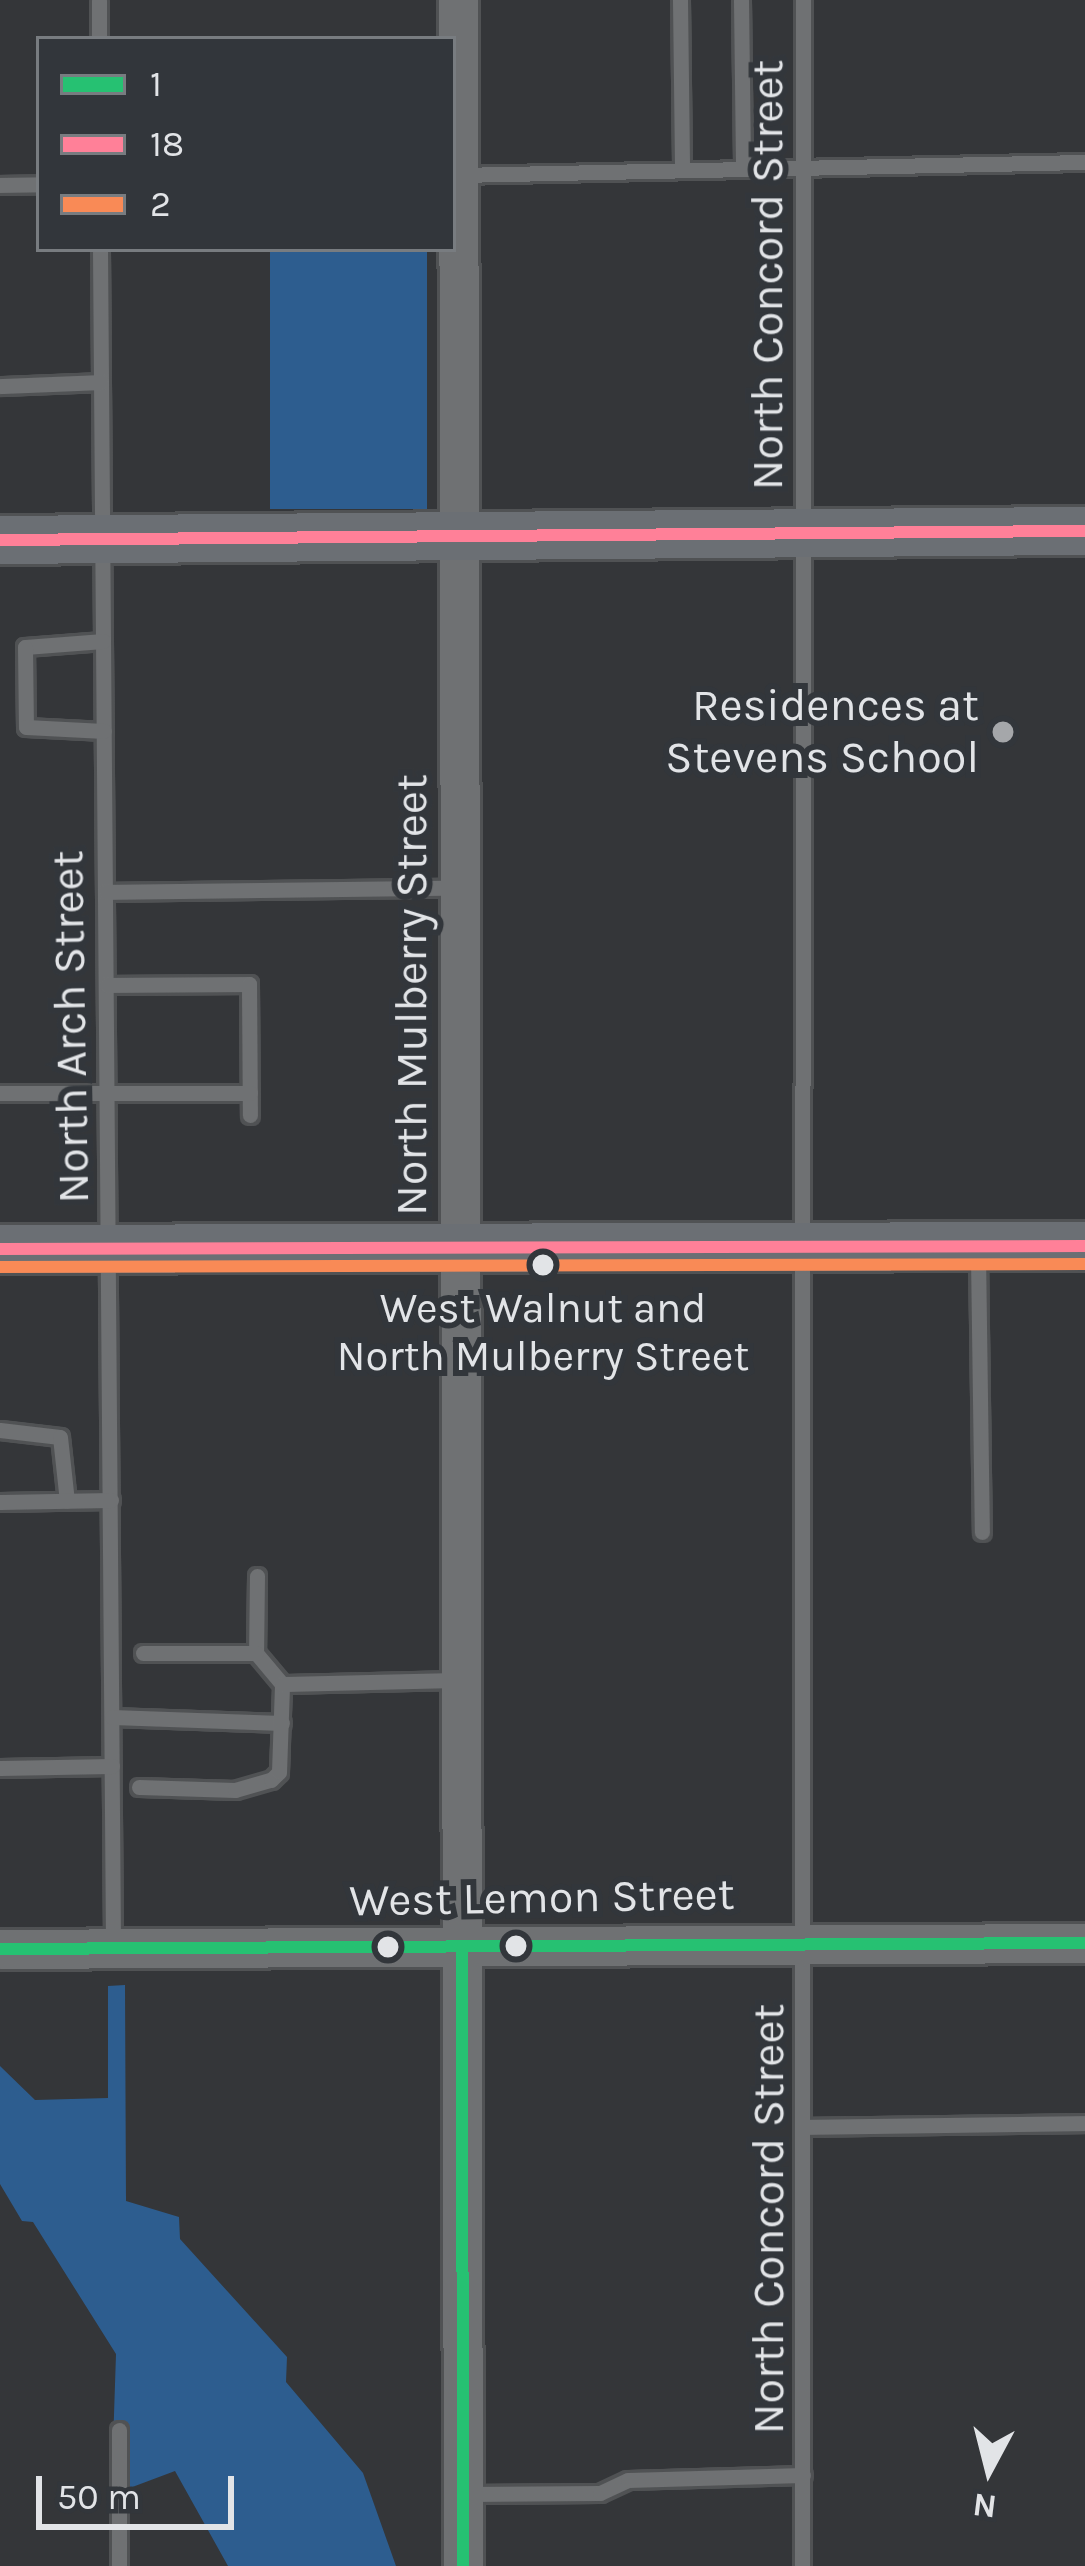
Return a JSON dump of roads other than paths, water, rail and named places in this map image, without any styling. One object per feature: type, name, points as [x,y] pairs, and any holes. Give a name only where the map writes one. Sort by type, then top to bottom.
[{"type":"main road","points":[[0,540],[1085,530]]},
{"type":"main road","points":[[0,1250],[1085,1246]]},
{"type":"street","name":"North Mulberry Street","points":[[458,0],[463,2566]]},
{"type":"street","name":"West Lemon Street","points":[[0,1949],[1085,1943]]},
{"type":"lane","points":[[99,0],[99,36]]},
{"type":"lane","points":[[680,0],[682,170]]},
{"type":"lane","points":[[741,0],[743,169]]},
{"type":"lane","name":"North Concord Street","points":[[802,2566],[806,1944],[803,0]]},
{"type":"lane","points":[[456,175],[1085,162]]},
{"type":"lane","points":[[0,185],[36,184]]},
{"type":"lane","name":"North Arch Street","points":[[100,252],[113,1949]]},
{"type":"lane","points":[[0,386],[100,382]]},
{"type":"lane","points":[[103,641],[25,647],[26,727],[104,731]]},
{"type":"lane","points":[[106,892],[460,888]]},
{"type":"lane","points":[[107,985],[249,984],[250,1115]]},
{"type":"lane","points":[[0,1093],[250,1093]]},
{"type":"lane","points":[[977,1246],[982,1532]]},
{"type":"lane","points":[[0,1430],[60,1437],[67,1501]]},
{"type":"lane","points":[[0,1502],[111,1500]]},
{"type":"lane","points":[[140,1787],[236,1790],[271,1780],[279,1772],[282,1684],[256,1653],[256,1576]]},
{"type":"lane","points":[[143,1653],[256,1653]]},
{"type":"lane","points":[[282,1684],[462,1680]]},
{"type":"lane","points":[[112,1717],[282,1723]]},
{"type":"lane","points":[[0,1768],[112,1766]]},
{"type":"lane","points":[[805,2127],[1085,2123]]},
{"type":"lane","points":[[119,2430],[119,2566]]},
{"type":"lane","points":[[462,2494],[600,2493],[628,2480],[803,2475]]},
{"type":"place","name":"Residences at Stevens School","points":[[1003,732]]},
{"type":"place","name":"West Walnut and North Mulberry Street","points":[[543,1265]]}]
